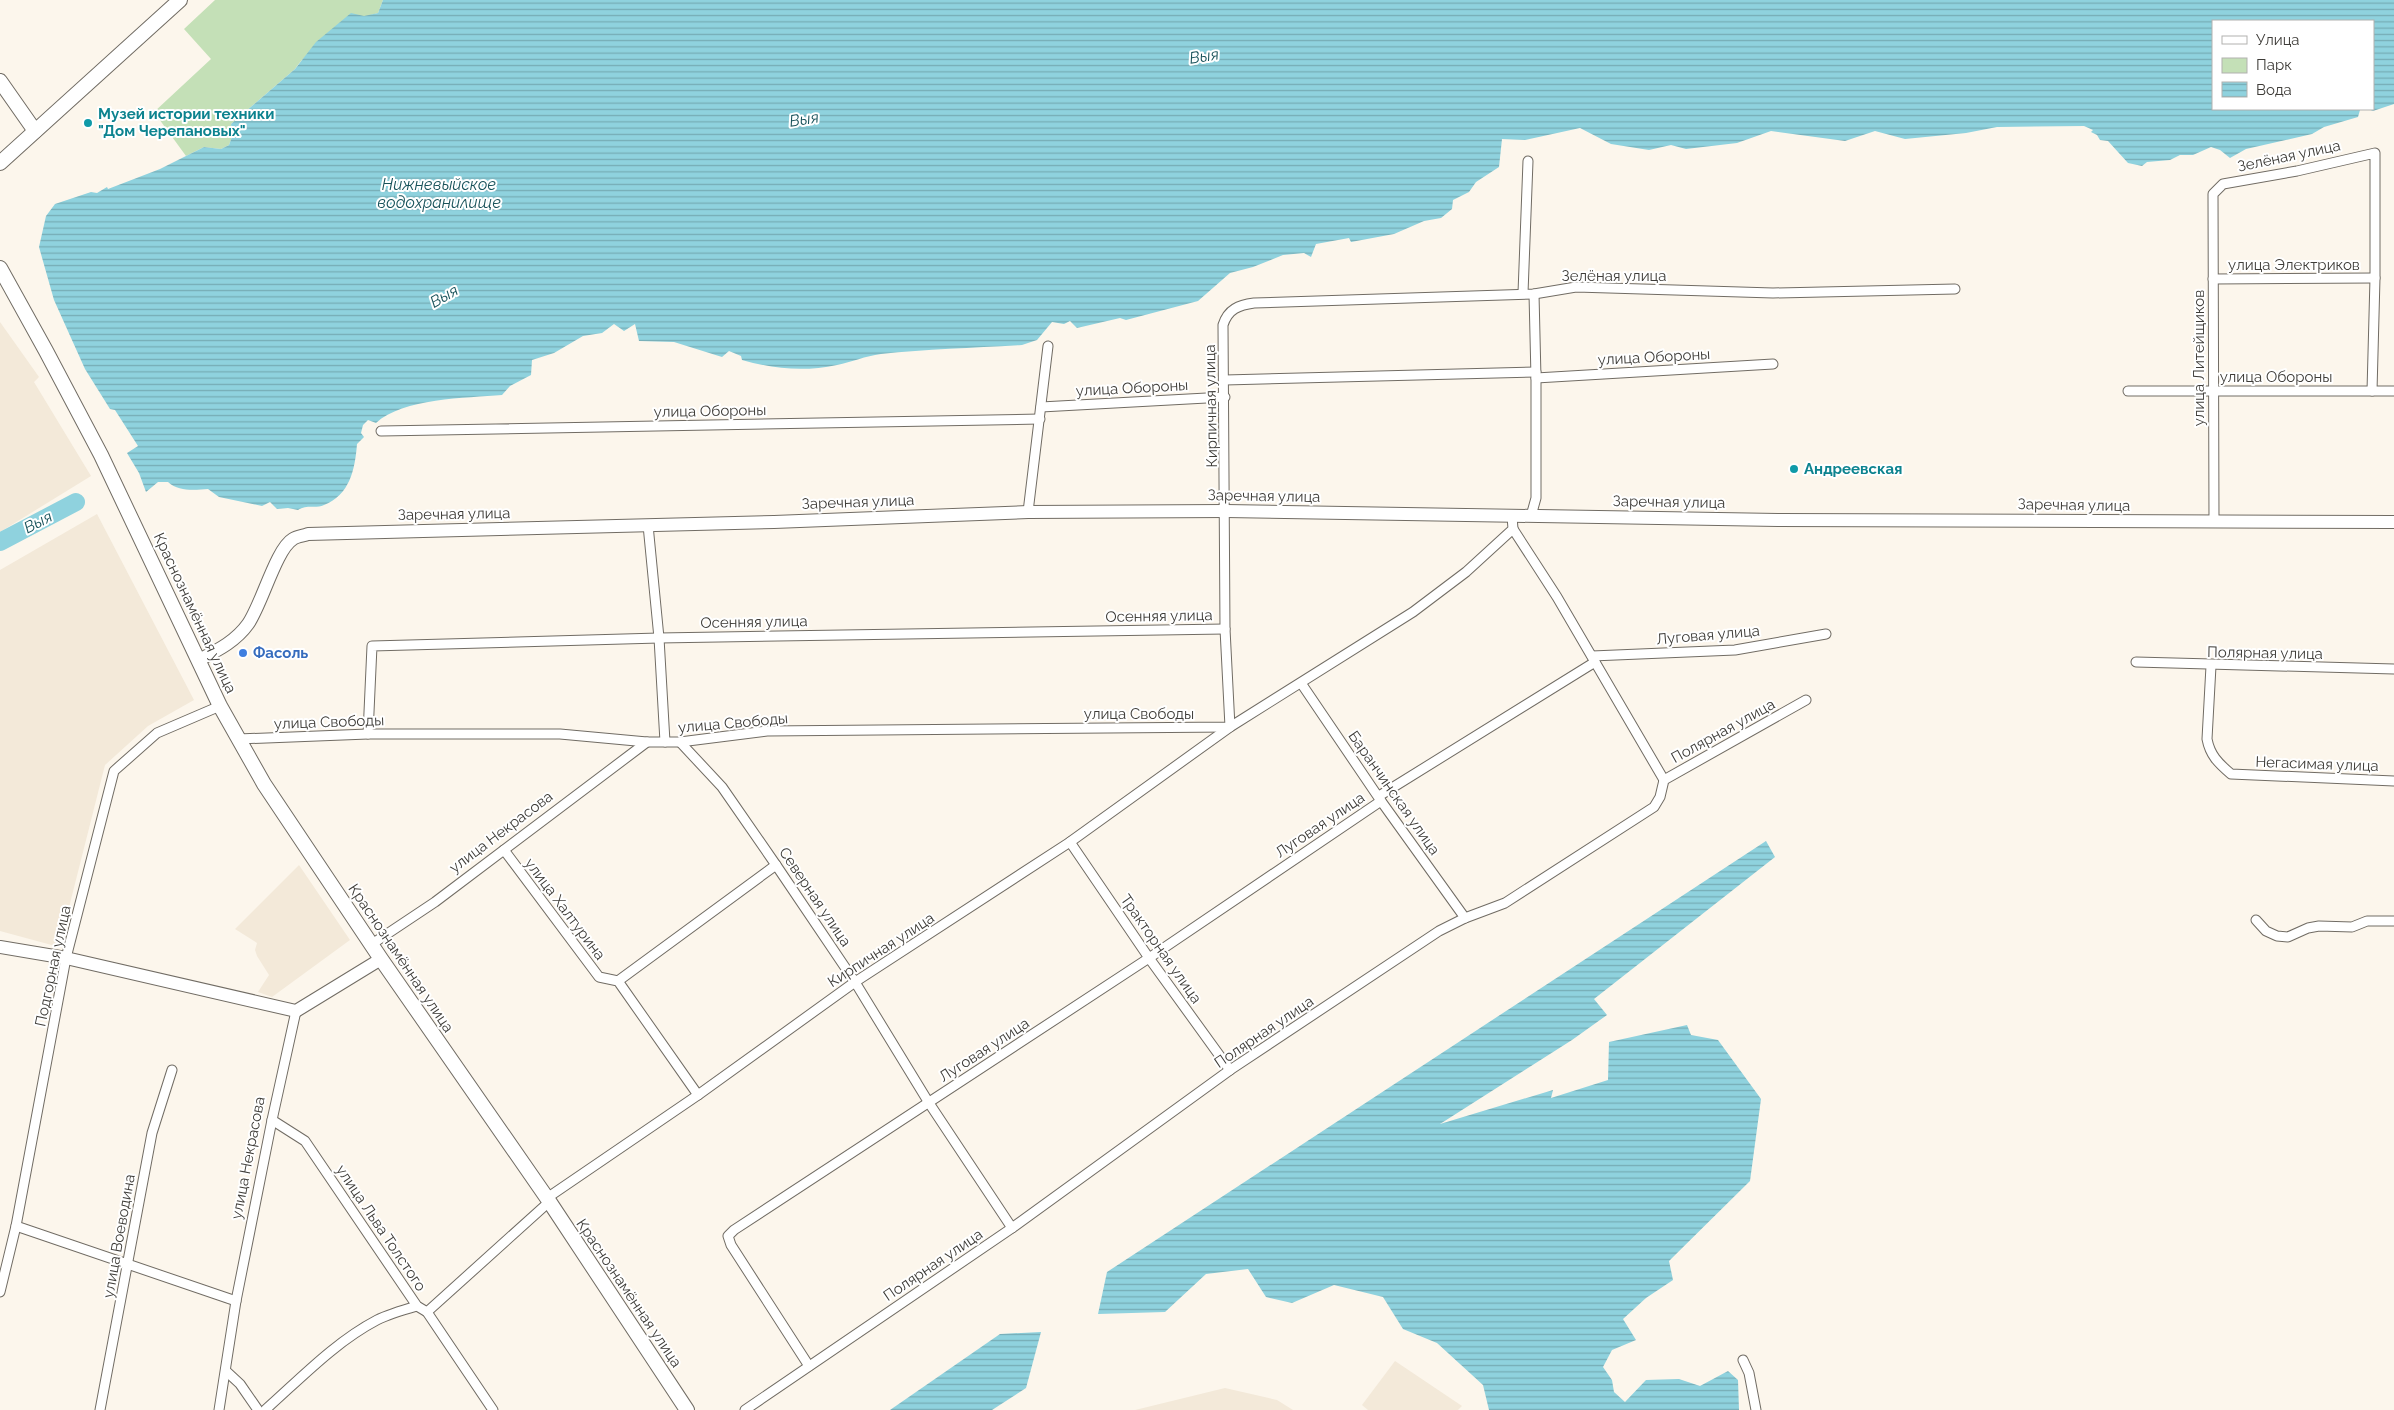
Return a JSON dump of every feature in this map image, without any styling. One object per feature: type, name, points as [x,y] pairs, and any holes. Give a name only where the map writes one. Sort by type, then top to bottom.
[{"type":"main road","points":[[0,164],[180,0]]},
{"type":"main road","points":[[0,81],[35,131]]},
{"type":"main road","name":"Краснознамённая улица","points":[[0,268],[46,351],[124,503],[220,706],[264,784],[381,959],[548,1200],[688,1410]]},
{"type":"street","name":"Зелёная улица","points":[[2213,194],[2223,184],[2297,171],[2374,153]]},
{"type":"street","name":"улица Электриков","points":[[2372,391],[2375,278],[2374,153]]},
{"type":"street","points":[[1523,293],[1528,161]]},
{"type":"street","name":"улица Литейщиков","points":[[2213,194],[2214,522]]},
{"type":"street","name":"улица Электриков","points":[[2213,279],[2375,278]]},
{"type":"street","name":"Зелёная улица","points":[[1223,325],[1226,315],[1232,310],[1240,305],[1254,303],[1534,294],[1576,287],[1772,293],[1955,289]]},
{"type":"street","points":[[1531,516],[1536,498],[1534,294]]},
{"type":"street","name":"Кирпичная улица","points":[[1223,325],[1226,511],[1225,629],[1230,726]]},
{"type":"street","points":[[1028,512],[1048,346]]},
{"type":"street","name":"улица Обороны","points":[[1225,380],[1536,375],[1773,364]]},
{"type":"street","name":"улица Обороны","points":[[2128,391],[2394,391]]},
{"type":"street","name":"улица Обороны","points":[[1041,407],[1225,397]]},
{"type":"street","name":"улица Обороны","points":[[381,431],[1040,419]]},
{"type":"street","name":"Заречная улица","points":[[199,660],[225,646],[248,625],[258,608],[282,552],[293,539],[308,534],[1028,512],[1226,511],[1512,522],[1531,516],[2394,522]]},
{"type":"street","points":[[1512,522],[1664,780]]},
{"type":"street","name":"Кирпичная улица","points":[[427,1312],[548,1200],[855,982],[1070,842],[1230,726],[1414,612],[1466,572],[1512,522]]},
{"type":"street","points":[[648,525],[658,638],[664,742]]},
{"type":"street","name":"Осенняя улица","points":[[368,734],[372,646],[658,638],[1225,629]]},
{"type":"street","name":"Луговая улица","points":[[810,1366],[730,1245],[728,1236],[734,1230],[1149,958],[1380,798],[1594,659],[1735,650],[1826,634]]},
{"type":"street","name":"Полярная улица","points":[[2136,662],[2211,666],[2394,669]]},
{"type":"street","name":"Негасимая улица","points":[[2211,666],[2207,738],[2209,748],[2218,763],[2231,774],[2394,781]]},
{"type":"street","name":"Баранчинская улица","points":[[1301,682],[1465,918]]},
{"type":"street","name":"Полярная улица","points":[[745,1410],[1012,1228],[1230,1070],[1439,931],[1465,918],[1506,903],[1654,807],[1660,797],[1664,780],[1806,700]]},
{"type":"street","name":"Подгорная улица","points":[[0,1292],[16,1226],[66,958],[114,771],[157,733],[220,706]]},
{"type":"street","name":"улица Свободы","points":[[238,739],[368,734],[560,734],[646,742],[680,742],[767,731],[1230,726]]},
{"type":"street","name":"улица Некрасова","points":[[372,944],[435,902],[646,742]]},
{"type":"street","name":"Северная улица","points":[[680,742],[722,787],[776,865],[855,982],[929,1103],[1012,1228]]},
{"type":"street","name":"Тракторная улица","points":[[1070,842],[1149,958],[1230,1070]]},
{"type":"street","name":"улица Халтурина","points":[[504,850],[599,977],[618,981]]},
{"type":"street","points":[[698,1095],[618,981],[776,865]]},
{"type":"street","points":[[2256,920],[2266,931],[2277,936],[2288,937],[2308,928],[2319,926],[2352,927],[2367,921],[2394,921]]},
{"type":"street","points":[[0,947],[66,958],[296,1011],[381,959]]},
{"type":"street","name":"улица Некрасова","points":[[219,1410],[236,1302],[296,1011]]},
{"type":"street","name":"улица Воеводина","points":[[100,1410],[152,1133],[172,1070]]},
{"type":"street","name":"улица Льва Толстого","points":[[272,1120],[306,1141],[417,1306],[427,1312],[493,1410]]},
{"type":"street","points":[[16,1226],[236,1302]]},
{"type":"street","points":[[265,1410],[319,1362],[355,1334],[378,1320],[417,1306]]},
{"type":"street","points":[[1743,1360],[1749,1373],[1756,1410]]},
{"type":"street","points":[[226,1371],[240,1384],[258,1410]]},
{"type":"shaded area","points":[[0,322],[39,377],[34,382],[91,476],[0,532]]},
{"type":"shaded area","points":[[97,514],[194,700],[148,726],[105,765],[59,947],[0,931],[0,570]]},
{"type":"shaded area","points":[[299,865],[350,940],[272,997],[258,992],[269,975],[257,956],[255,950],[257,943],[235,929]]},
{"type":"shaded area","points":[[1395,1361],[1462,1406],[1458,1410],[1368,1410],[1362,1405]]},
{"type":"shaded area","points":[[1225,1388],[1277,1400],[1293,1410],[1135,1410]]},
{"type":"green space","points":[[215,0],[383,0],[378,13],[357,21],[320,44],[295,69],[231,124],[233,134],[229,145],[221,149],[204,147],[186,156],[154,112],[211,59],[184,29]]},
{"type":"water","name":"Нижневыйское водохранилище","points":[[383,0],[2394,0],[2394,104],[2373,111],[2370,110],[2374,110],[2374,20],[2212,20],[2212,110],[2360,110],[2358,117],[2324,127],[2312,134],[2246,149],[2230,158],[2220,150],[2211,147],[2193,155],[2180,155],[2170,160],[2147,162],[2142,166],[2128,163],[2108,141],[2100,140],[2097,135],[2091,132],[2093,130],[2084,126],[1997,127],[1966,133],[1905,139],[1875,131],[1845,141],[1771,131],[1737,143],[1686,149],[1671,145],[1649,150],[1611,144],[1580,128],[1525,140],[1502,139],[1499,167],[1476,182],[1469,192],[1453,200],[1452,209],[1441,218],[1424,221],[1394,234],[1351,242],[1349,238],[1316,244],[1311,257],[1304,253],[1283,255],[1253,267],[1230,273],[1198,301],[1126,320],[1120,318],[1077,328],[1070,321],[1064,324],[1052,322],[1037,340],[1022,345],[881,354],[837,365],[801,369],[777,367],[742,360],[741,356],[729,351],[722,357],[674,342],[639,341],[635,324],[624,331],[614,324],[602,333],[583,336],[554,353],[532,360],[531,375],[510,386],[502,395],[418,404],[402,408],[376,423],[368,420],[363,425],[361,433],[364,437],[357,444],[353,472],[345,488],[333,501],[321,506],[305,507],[298,510],[288,508],[277,509],[270,502],[262,506],[219,497],[208,489],[182,489],[168,482],[158,482],[146,492],[139,473],[127,453],[138,446],[115,410],[110,409],[85,369],[54,300],[39,247],[46,216],[55,204],[91,192],[97,193],[107,187],[108,189],[160,169],[204,147],[221,149],[229,145],[233,134],[231,124],[295,69],[316,42],[351,13],[364,16],[378,13]]},
{"type":"water","points":[[1766,841],[1775,857],[1594,999],[1607,1015],[1572,1040],[1440,1124],[1553,1090],[1551,1098],[1608,1080],[1609,1042],[1687,1025],[1691,1035],[1718,1040],[1761,1099],[1750,1181],[1669,1261],[1673,1280],[1646,1298],[1623,1319],[1636,1340],[1612,1350],[1603,1367],[1612,1380],[1614,1392],[1625,1402],[1646,1380],[1679,1379],[1700,1386],[1728,1371],[1738,1380],[1739,1410],[1489,1410],[1483,1385],[1437,1343],[1403,1329],[1383,1297],[1334,1285],[1292,1303],[1266,1297],[1248,1269],[1206,1274],[1165,1312],[1098,1314],[1107,1272]]},
{"type":"water","points":[[1041,1332],[1026,1388],[992,1410],[890,1410],[1000,1334]]},
{"type":"waterway","name":"Выя","points":[[0,542],[76,502]]},
{"type":"place","name":"Музей истории техники \"Дом Черепановых\"","points":[[88,123]]},
{"type":"place","name":"Андреевская","points":[[1794,469]]},
{"type":"place","name":"Фасоль","points":[[243,653]]}]
